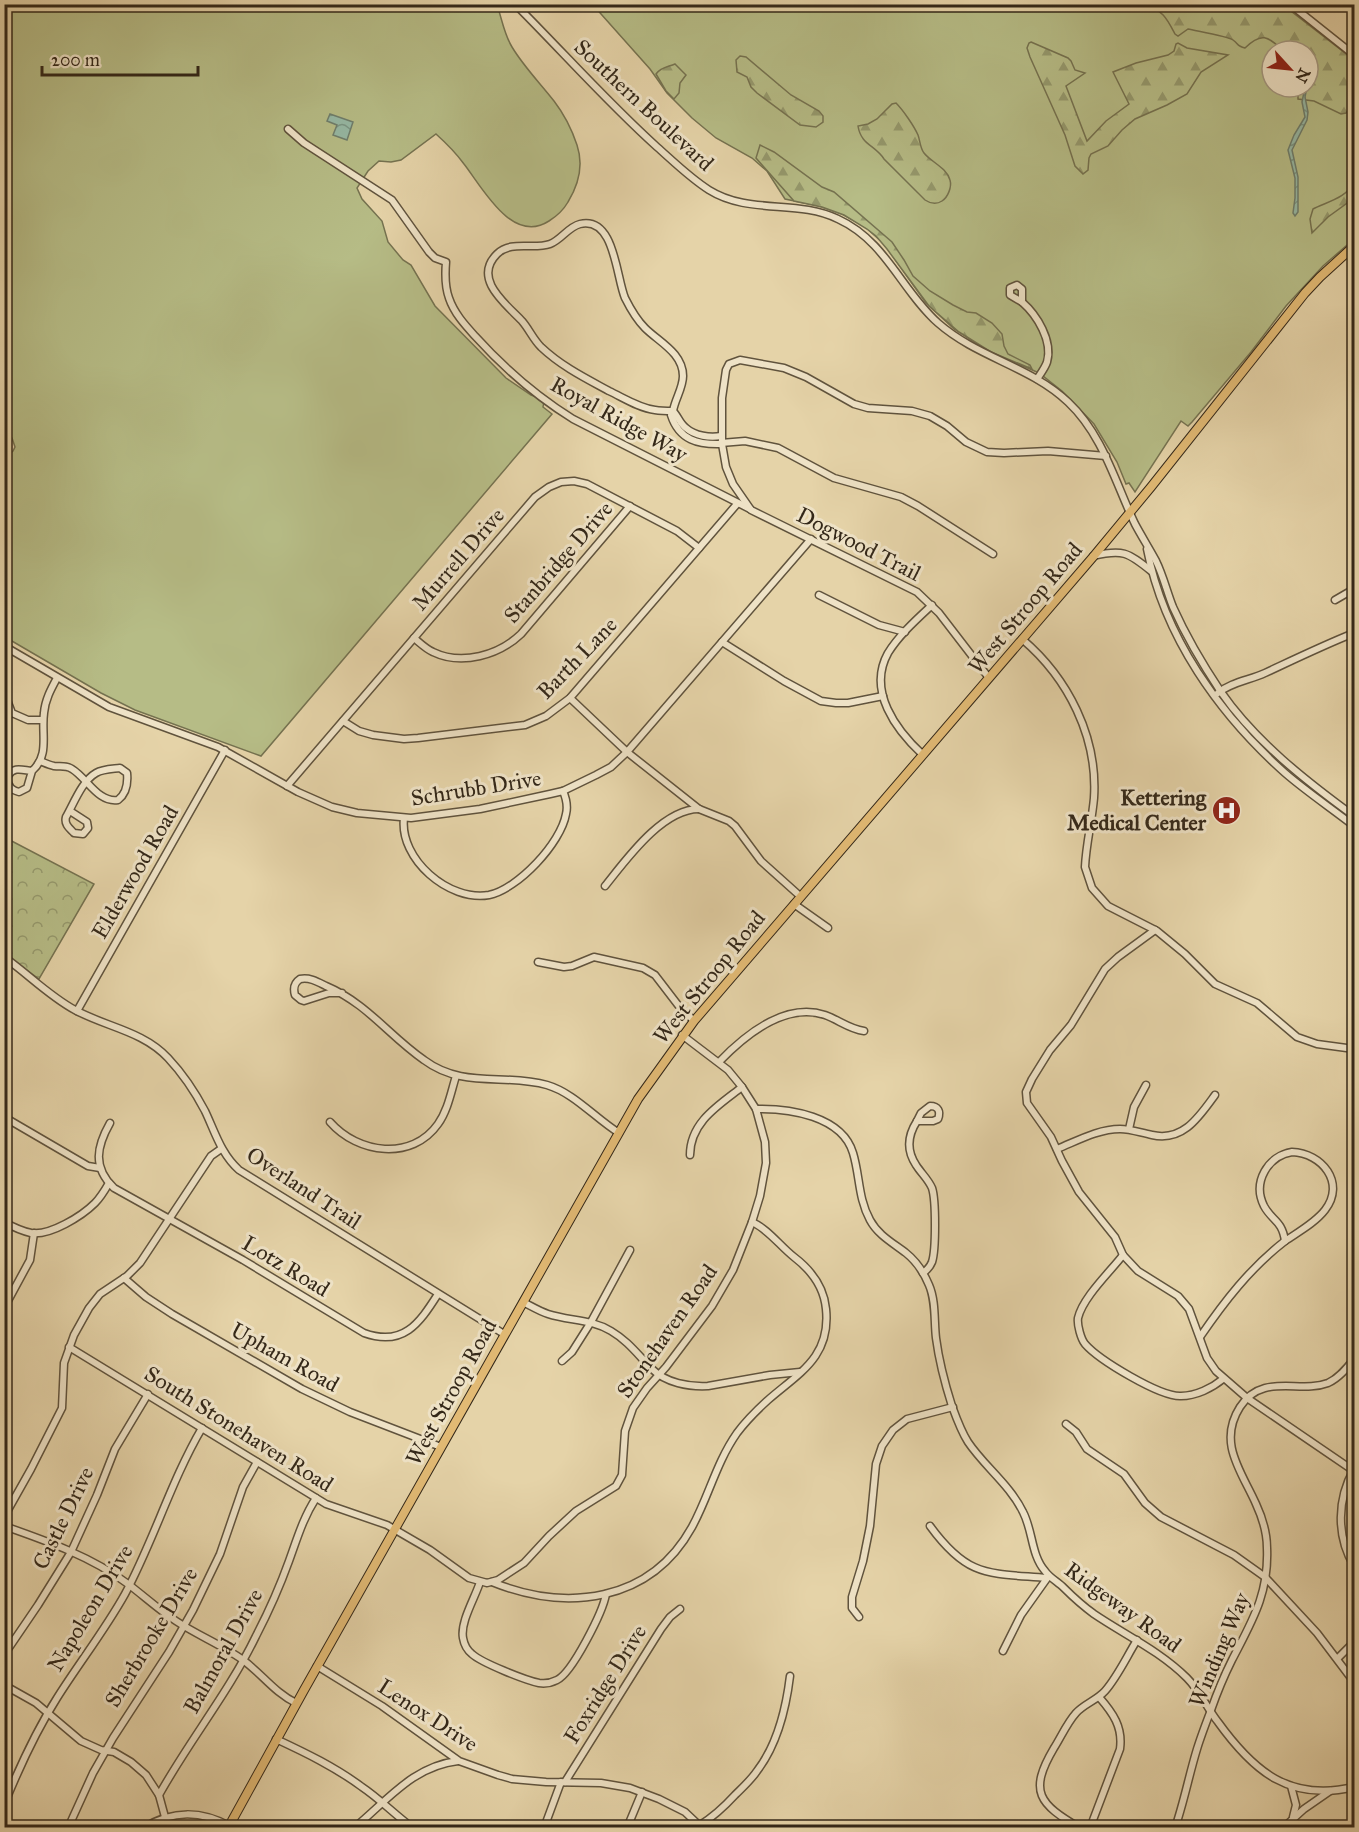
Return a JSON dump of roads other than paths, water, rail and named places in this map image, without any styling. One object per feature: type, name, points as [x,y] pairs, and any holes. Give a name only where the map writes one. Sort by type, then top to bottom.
[{"type":"main road","name":"West Stroop Road","points":[[229,1827],[296,1703],[638,1098],[682,1035],[1130,512],[1305,294],[1354,246]]},
{"type":"main road","points":[[4,1824],[18,1827]]},
{"type":"street","name":"Southern Boulevard","points":[[515,4],[639,131],[707,189],[737,203],[806,209],[830,215],[848,224],[879,249],[919,304],[938,324],[977,351],[1037,379],[1059,394],[1079,413],[1095,435],[1106,456],[1146,546],[1157,562],[1185,631],[1221,691],[1233,708],[1267,744],[1316,788],[1354,816]]},
{"type":"street","points":[[1290,4],[1354,55]]},
{"type":"street","name":"Royal Ridge Way","points":[[288,129],[311,147],[392,200],[429,252],[435,258],[446,262],[447,290],[455,312],[482,343],[526,386],[573,419],[737,504]]},
{"type":"street","name":"Royal Ridge Way","points":[[674,411],[656,411],[624,398],[564,366],[543,349],[494,292],[490,279],[490,268],[498,253],[512,246],[529,247],[550,244],[579,225],[589,224],[603,232],[609,239],[622,289],[630,307],[643,326],[671,351],[681,364],[683,380],[674,411],[683,435],[692,441],[718,441]]},
{"type":"street","points":[[1022,302],[1039,323],[1048,346],[1047,360],[1037,379]]},
{"type":"street","name":"Dogwood Trail","points":[[989,678],[932,604],[910,588],[751,510],[737,492],[729,476],[718,441],[727,367],[732,362],[740,360],[789,370],[806,377],[847,401],[862,406],[912,411],[930,416],[947,426],[966,442],[987,452],[1048,451],[1106,456]]},
{"type":"street","name":"Royal Ridge Way","points":[[678,424],[718,441]]},
{"type":"street","points":[[692,441],[697,434]]},
{"type":"street","points":[[718,441],[745,441],[778,448],[834,478],[901,497],[993,554]]},
{"type":"street","name":"Murrell Drive","points":[[287,786],[535,497],[543,491],[561,482],[580,482],[677,531],[699,548]]},
{"type":"street","points":[[737,504],[751,510]]},
{"type":"street","name":"Barth Lane","points":[[343,721],[359,731],[404,739],[525,725],[546,716],[570,698],[737,504]]},
{"type":"street","name":"Stanbridge Drive","points":[[414,638],[432,652],[460,657],[484,656],[510,644],[630,506]]},
{"type":"street","name":"Schrubb Drive","points":[[4,646],[122,713],[193,736],[225,750],[298,792],[345,810],[404,818],[480,809],[563,791],[611,767],[627,752],[811,539]]},
{"type":"street","name":"Southern Boulevard","points":[[1146,546],[1151,571],[1167,615],[1189,659],[1214,696],[1239,728],[1286,773],[1354,826]]},
{"type":"street","points":[[1092,556],[1122,552],[1151,571]]},
{"type":"street","points":[[1335,600],[1354,589]]},
{"type":"street","points":[[819,595],[879,625],[905,632]]},
{"type":"street","points":[[923,755],[895,725],[883,696],[881,679],[882,668],[889,652],[932,604]]},
{"type":"street","points":[[1214,696],[1228,686],[1265,673],[1354,633]]},
{"type":"street","points":[[1022,639],[1044,659],[1060,679],[1084,729],[1094,772],[1094,799],[1085,867],[1092,888],[1108,906],[1155,930],[1185,954],[1215,984],[1257,1003],[1297,1037],[1317,1044],[1354,1049]]},
{"type":"street","points":[[722,642],[784,681],[821,700],[848,703],[883,696]]},
{"type":"street","points":[[32,771],[15,769],[7,771],[6,785],[15,791],[24,791],[29,785],[32,771],[40,761],[44,745],[43,720],[47,698],[57,678]]},
{"type":"street","points":[[4,692],[11,711],[28,720],[43,720]]},
{"type":"street","points":[[570,698],[627,752],[699,809],[729,821],[735,826],[761,861],[800,896]]},
{"type":"street","points":[[4,715],[11,711]]},
{"type":"street","name":"Elderwood Road","points":[[77,1011],[225,750]]},
{"type":"street","points":[[40,761],[70,768],[86,782],[102,795],[115,801],[124,794],[128,782],[127,773],[120,768],[95,773],[86,782],[70,811]]},
{"type":"street","points":[[404,818],[403,831],[406,843],[416,861],[429,873],[463,893],[491,895],[506,889],[524,875],[557,836],[567,806],[563,791]]},
{"type":"street","points":[[605,886],[657,828],[676,816],[699,809]]},
{"type":"street","points":[[794,904],[828,928]]},
{"type":"street","points":[[1155,930],[1105,969],[1071,1025],[1044,1059],[1028,1088],[1027,1103],[1052,1137],[1079,1192],[1115,1237],[1124,1255],[1138,1271],[1170,1290],[1184,1302],[1193,1317],[1206,1358],[1223,1379],[1246,1398],[1354,1470],[1342,1502],[1341,1526],[1345,1546],[1354,1566]]},
{"type":"street","name":"Overland Trail","points":[[4,957],[52,995],[77,1011],[135,1034],[153,1044],[184,1077],[197,1096],[221,1149],[231,1164],[245,1175],[504,1335]]},
{"type":"street","points":[[537,962],[564,967],[594,957],[643,968],[655,975],[678,1005],[694,1021]]},
{"type":"street","points":[[345,994],[329,993],[304,1001],[297,999],[294,988],[298,981],[305,978],[345,994],[375,1017],[423,1060],[446,1073],[482,1080],[523,1081],[547,1086],[569,1097],[619,1133]]},
{"type":"street","points":[[719,1062],[740,1041],[762,1026],[783,1016],[817,1013],[849,1027],[864,1030]]},
{"type":"street","points":[[682,1035],[719,1062],[742,1087],[756,1109]]},
{"type":"street","points":[[330,1122],[342,1134],[376,1149],[392,1150],[410,1146],[424,1139],[441,1119],[456,1076]]},
{"type":"street","points":[[1129,1129],[1134,1107],[1146,1085]]},
{"type":"street","points":[[690,1155],[691,1141],[696,1128],[710,1112],[742,1087]]},
{"type":"street","points":[[1057,1149],[1100,1132],[1119,1129],[1162,1136],[1180,1133],[1194,1124],[1215,1095]]},
{"type":"street","name":"Stonehaven Road","points":[[492,1582],[524,1563],[576,1511],[616,1486],[622,1475],[628,1419],[638,1400],[686,1342],[712,1306],[732,1270],[752,1222],[766,1163],[765,1142],[756,1109]]},
{"type":"street","name":"Ridgeway Road","points":[[756,1109],[781,1109],[809,1116],[828,1124],[845,1139],[853,1151],[862,1203],[872,1224],[886,1239],[911,1258],[923,1273],[932,1294],[938,1350],[952,1407],[968,1443],[1023,1512],[1039,1562],[1048,1577],[1094,1614],[1157,1653],[1188,1679],[1235,1743],[1255,1765],[1270,1777],[1291,1786],[1330,1791],[1354,1787]]},
{"type":"street","points":[[4,1117],[88,1166],[100,1168]]},
{"type":"street","points":[[917,1121],[910,1133],[910,1152],[916,1165],[931,1185],[934,1199],[933,1256],[930,1265],[923,1273]]},
{"type":"street","points":[[4,1222],[17,1229],[34,1233],[51,1230],[94,1204],[109,1183],[100,1168],[99,1146],[110,1123]]},
{"type":"street","points":[[4,1517],[62,1408],[64,1363],[69,1347],[94,1300],[140,1263],[212,1156],[221,1149]]},
{"type":"street","points":[[1200,1337],[1229,1296],[1262,1261],[1328,1207],[1332,1194],[1330,1176],[1324,1164],[1300,1152],[1286,1153],[1274,1159],[1264,1172],[1260,1187],[1263,1204],[1281,1226],[1285,1241]]},
{"type":"street","name":"Lotz Road","points":[[109,1183],[120,1192],[243,1260],[355,1328],[373,1336],[389,1338],[409,1331],[422,1318],[438,1294]]},
{"type":"street","points":[[395,1529],[480,1582],[492,1582],[516,1591],[552,1598],[574,1599],[606,1594],[653,1572],[677,1549],[692,1527],[719,1464],[738,1433],[756,1411],[814,1360],[823,1343],[827,1316],[820,1286],[809,1270],[761,1227],[752,1222]]},
{"type":"street","points":[[4,1308],[30,1260],[34,1233]]},
{"type":"street","points":[[562,1361],[572,1352],[591,1322],[630,1250]]},
{"type":"street","points":[[1124,1255],[1085,1303],[1077,1320],[1083,1342],[1100,1358],[1152,1388],[1173,1396],[1198,1392],[1216,1385],[1223,1379]]},
{"type":"street","name":"Upham Road","points":[[124,1278],[146,1297],[172,1314],[302,1389],[350,1412],[441,1447]]},
{"type":"street","points":[[523,1302],[548,1314],[591,1322],[619,1336],[654,1371],[680,1384],[699,1386],[801,1372]]},
{"type":"street","name":"South Stonehaven Road","points":[[69,1347],[316,1498],[337,1509],[376,1520],[395,1529]]},
{"type":"street","points":[[1246,1398],[1271,1387],[1314,1386],[1329,1382],[1340,1375],[1354,1359]]},
{"type":"street","name":"Castle Drive","points":[[4,1655],[70,1552],[98,1495],[115,1449],[148,1394]]},
{"type":"street","name":"Winding Way","points":[[1175,1827],[1197,1748],[1231,1662],[1262,1597],[1267,1545],[1261,1517],[1237,1469],[1232,1450],[1232,1423],[1246,1398]]},
{"type":"street","points":[[859,1617],[852,1608],[852,1597],[863,1561],[870,1526],[876,1464],[882,1446],[893,1430],[907,1419],[952,1407]]},
{"type":"street","points":[[1066,1424],[1076,1432],[1087,1449],[1124,1474],[1145,1503],[1161,1517],[1234,1555],[1265,1578],[1300,1612],[1338,1658],[1354,1682]]},
{"type":"street","name":"Napoleon Drive","points":[[4,1805],[25,1756],[48,1713],[109,1620],[129,1585],[149,1545],[182,1463],[202,1428]]},
{"type":"street","name":"Sherbrooke Drive","points":[[68,1827],[105,1750],[184,1626],[220,1554],[243,1487],[257,1462]]},
{"type":"street","name":"Balmoral Drive","points":[[159,1796],[243,1660],[269,1610],[303,1520],[316,1498]]},
{"type":"street","points":[[4,1526],[70,1552],[109,1572],[184,1626],[243,1660],[279,1693],[296,1703]]},
{"type":"street","points":[[930,1526],[953,1553],[978,1570],[1004,1575],[1048,1577]]},
{"type":"street","points":[[1004,1651],[1021,1615],[1048,1577]]},
{"type":"street","points":[[480,1582],[464,1626],[465,1645],[477,1658],[540,1683],[553,1682],[566,1675],[603,1607],[606,1594]]},
{"type":"street","name":"Foxridge Drive","points":[[544,1827],[563,1782],[638,1664],[670,1617],[680,1609]]},
{"type":"street","points":[[1080,1827],[1058,1815],[1046,1803],[1041,1792],[1040,1779],[1043,1769],[1075,1714],[1099,1697],[1109,1686],[1137,1640]]},
{"type":"street","points":[[1338,1658],[1354,1642]]},
{"type":"street","name":"Lenox Drive","points":[[317,1666],[382,1706],[459,1761],[513,1779],[600,1783],[642,1792],[685,1812],[701,1826]]},
{"type":"street","points":[[701,1826],[724,1807],[761,1765],[781,1720],[790,1676]]},
{"type":"street","points":[[4,1685],[22,1694],[81,1741],[122,1757],[139,1768],[152,1783],[159,1796],[165,1817]]},
{"type":"street","points":[[1090,1827],[1121,1741],[1115,1717],[1099,1697]]},
{"type":"street","points":[[276,1739],[339,1771],[413,1827]]},
{"type":"street","points":[[354,1827],[398,1788],[419,1773],[440,1764],[459,1761]]},
{"type":"street","points":[[1291,1786],[1296,1801],[1293,1818]]},
{"type":"street","points":[[1283,1827],[1330,1791]]},
{"type":"street","points":[[627,1827],[642,1792]]},
{"type":"street","points":[[143,1827],[165,1817],[181,1815],[204,1816],[220,1821],[229,1827]]},
{"type":"water","points":[[1303,99],[1305,99],[1307,120],[1292,150],[1298,177],[1298,212],[1295,216],[1293,213],[1295,178],[1288,150],[1305,117]]},
{"type":"water","points":[[330,114],[353,122],[347,140],[333,135],[337,125],[327,121]]},
{"type":"place","name":"Kettering Medical Center","points":[[1227,810]]}]
